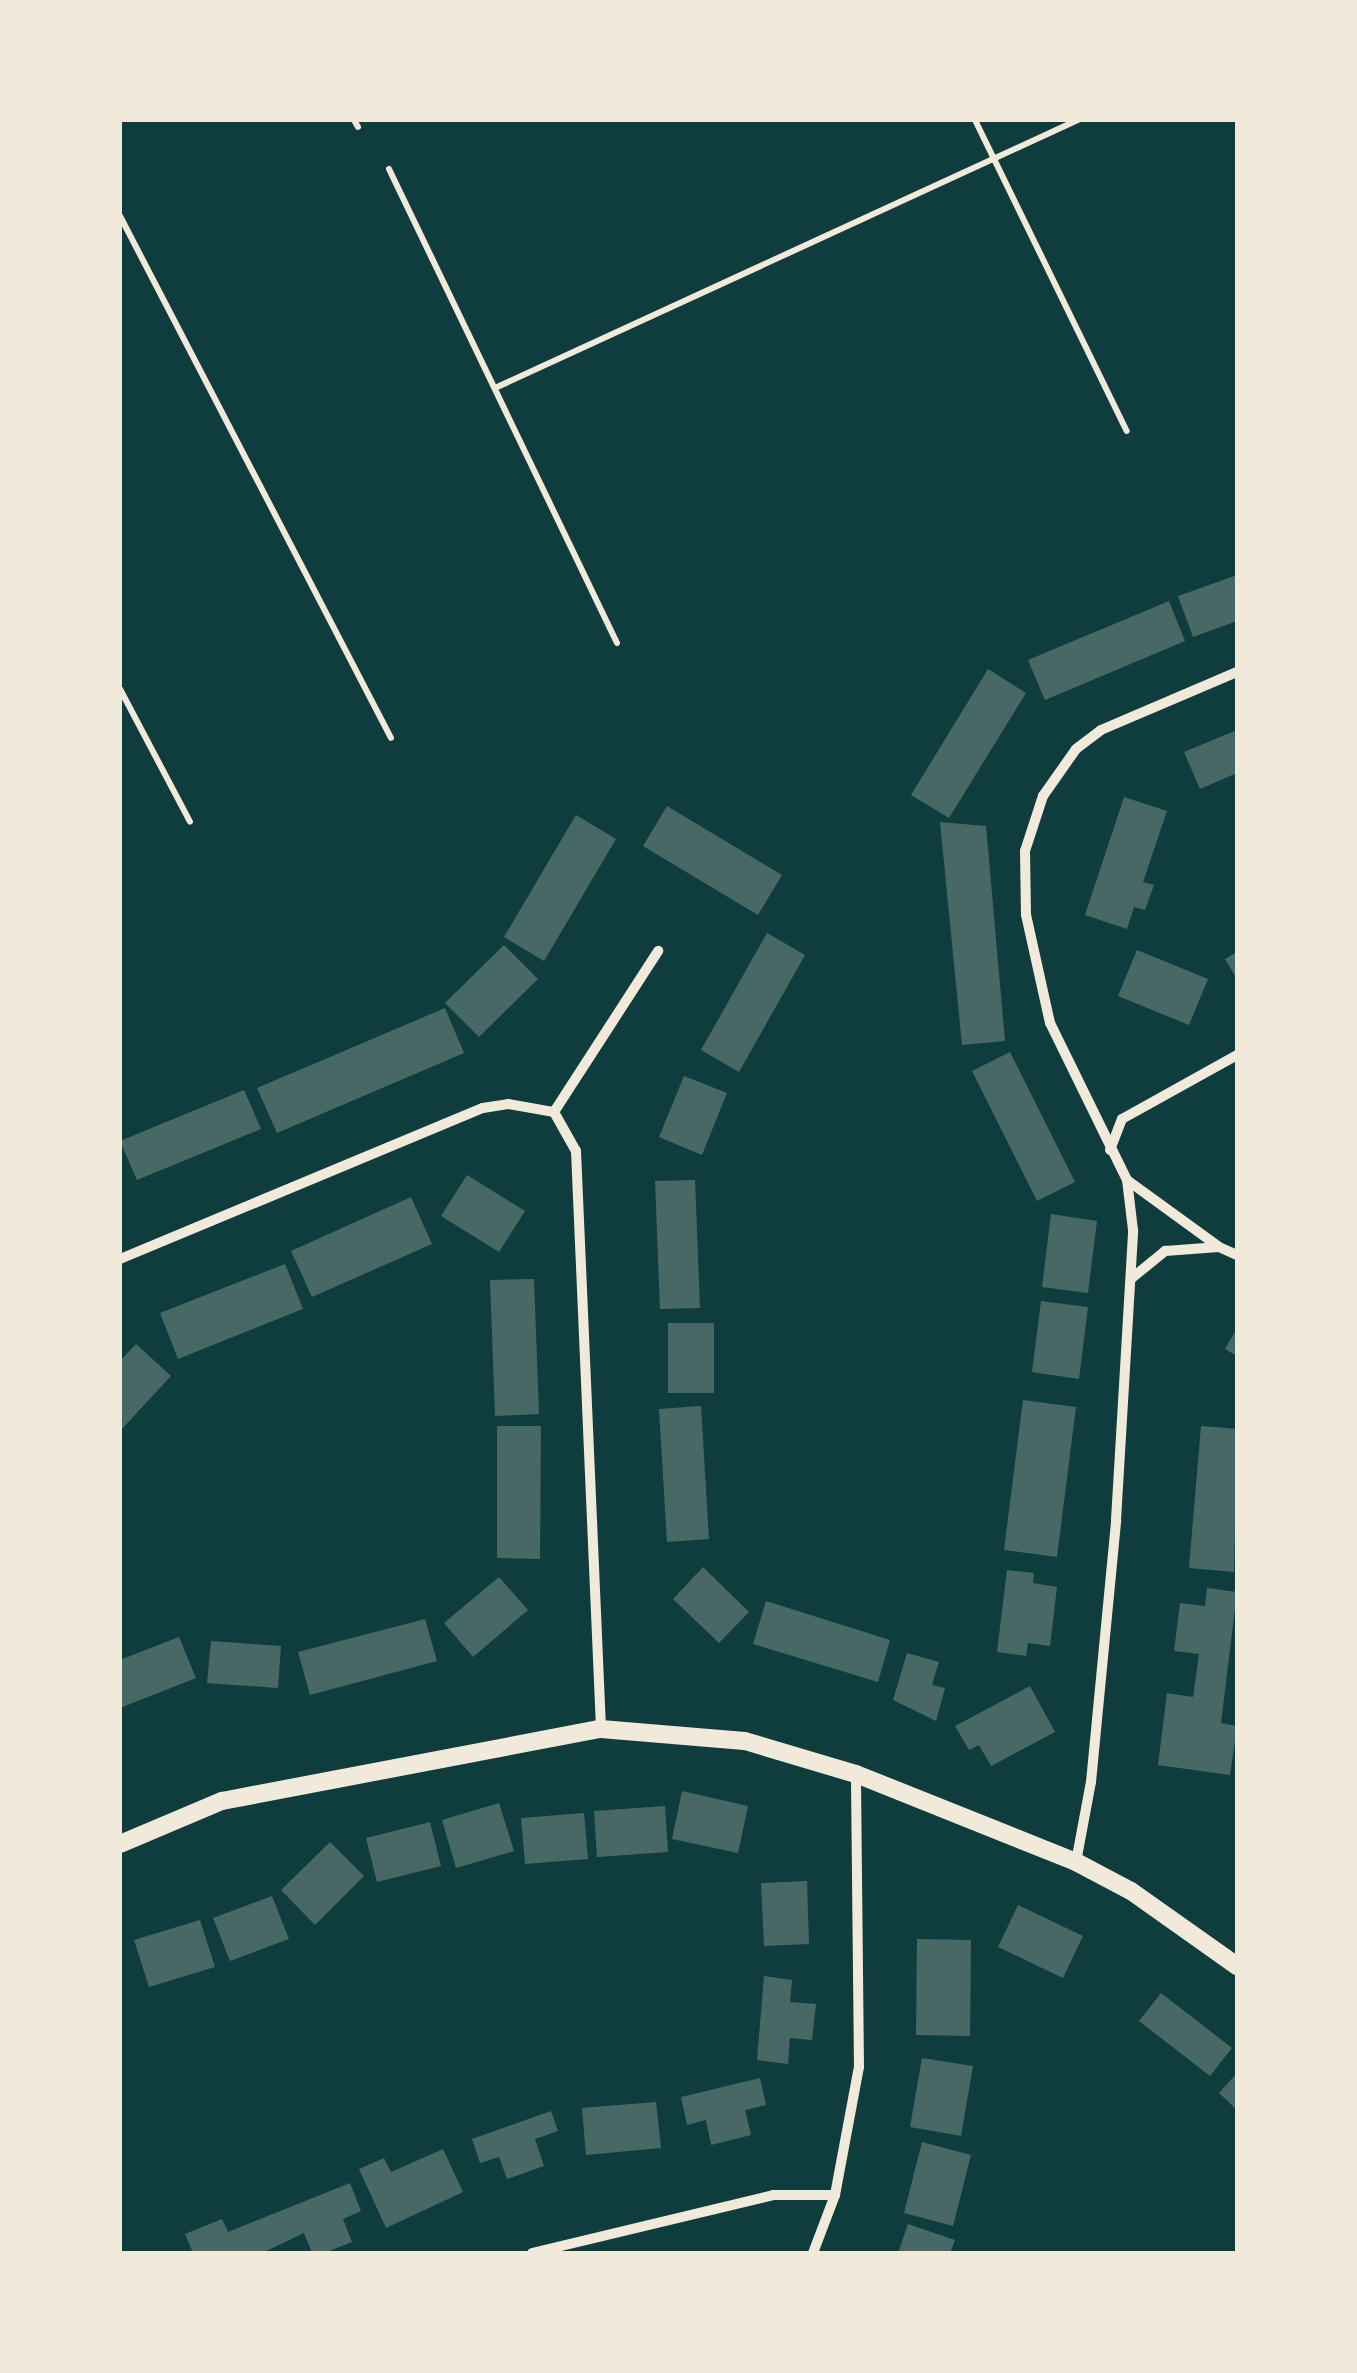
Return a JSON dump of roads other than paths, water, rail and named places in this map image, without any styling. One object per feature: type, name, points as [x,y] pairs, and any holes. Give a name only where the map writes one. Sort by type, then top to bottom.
[{"type":"street","points":[[1076,1862],[1107,1614],[1132,1278],[1126,1180],[1050,1022],[1026,915],[1025,850],[1043,796],[1076,749],[1101,730],[1237,672]]},
{"type":"street","points":[[554,1112],[658,951]]},
{"type":"street","points":[[1110,1150],[1122,1119],[1237,1055]]},
{"type":"street","points":[[120,1259],[483,1108],[508,1104],[554,1112]]},
{"type":"street","points":[[554,1112],[576,1151],[601,1729]]},
{"type":"street","points":[[1126,1180],[1218,1247],[1236,1254]]},
{"type":"street","points":[[1132,1278],[1165,1250],[1218,1247]]},
{"type":"street","points":[[120,1844],[222,1802],[601,1729],[746,1741],[856,1774],[1076,1862],[1146,1901],[1237,1966]]},
{"type":"street","points":[[813,2253],[835,2195],[859,2067],[856,1774]]},
{"type":"street","points":[[532,2253],[773,2195],[835,2195]]}]
